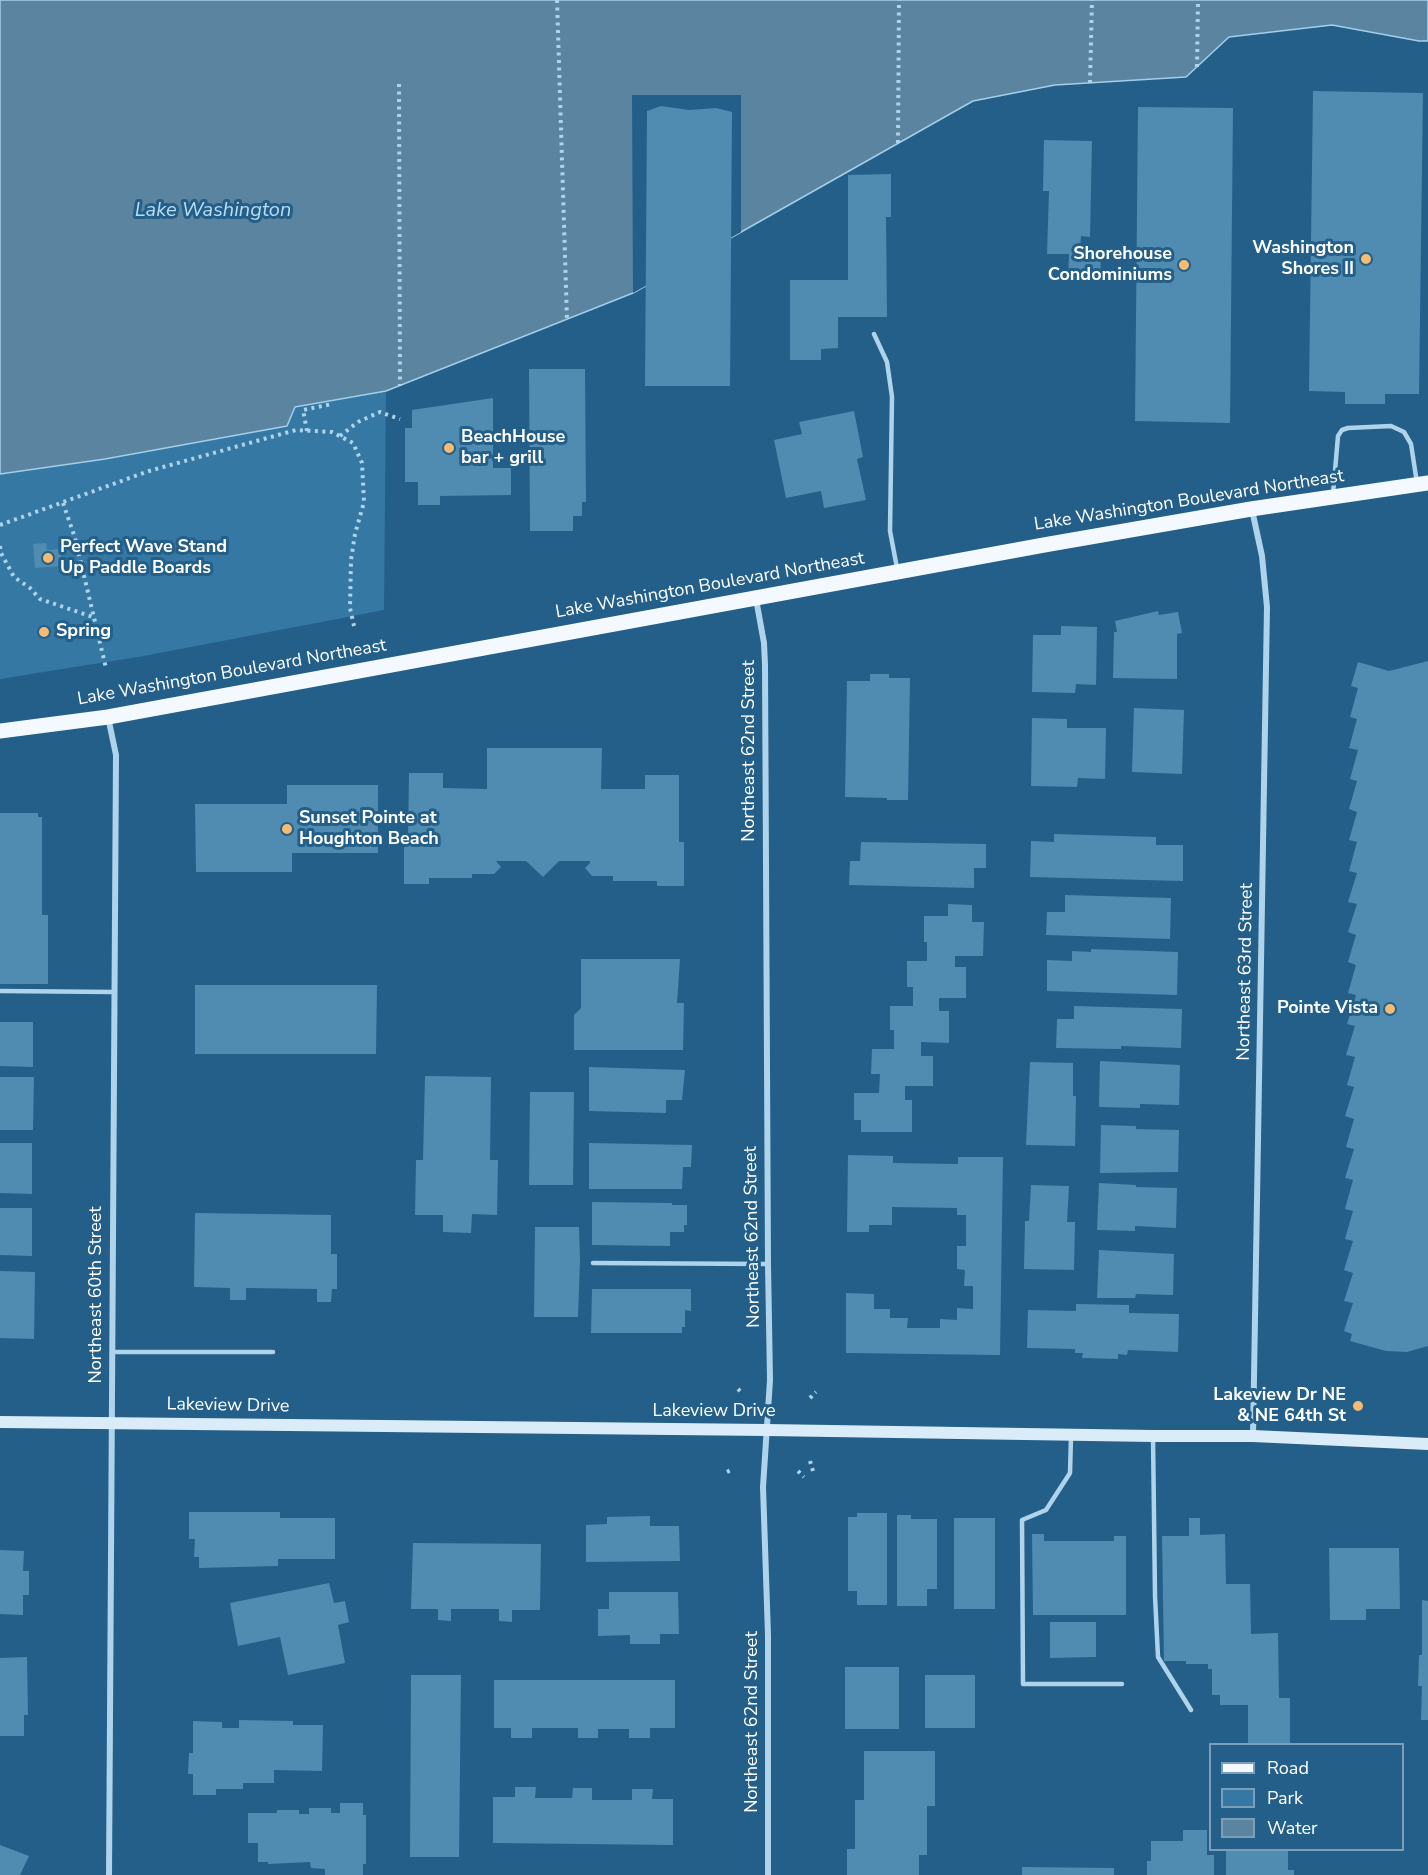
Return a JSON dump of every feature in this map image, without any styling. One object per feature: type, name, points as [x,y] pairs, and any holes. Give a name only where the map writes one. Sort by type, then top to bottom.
[{"type":"main road","name":"Lake Washington Boulevard Northeast","points":[[0,731],[108,717],[1251,509],[1422,484]]},
{"type":"street","name":"Northeast 63rd Street","points":[[1251,509],[1262,556],[1267,607],[1253,1436]]},
{"type":"street","name":"Northeast 62nd Street","points":[[756,599],[764,643],[765,664],[770,1380],[763,1487],[768,1635],[768,1875]]},
{"type":"street","name":"Northeast 60th Street","points":[[108,717],[116,755],[109,1875]]},
{"type":"street","name":"Lakeview Drive","points":[[0,1422],[1253,1436],[1428,1444]]},
{"type":"lane","points":[[874,334],[887,363],[892,397],[890,531],[898,572]]},
{"type":"lane","points":[[1333,497],[1338,436],[1342,430],[1348,428],[1391,426],[1404,432],[1411,444],[1422,484]]},
{"type":"lane","points":[[0,991],[114,992]]},
{"type":"lane","points":[[593,1263],[768,1264]]},
{"type":"lane","points":[[112,1352],[273,1352]]},
{"type":"lane","points":[[1071,1435],[1070,1473],[1046,1510],[1022,1520],[1023,1684],[1122,1684]]},
{"type":"lane","points":[[1153,1436],[1158,1657],[1191,1710]]},
{"type":"path","points":[[557,0],[567,320]]},
{"type":"path","points":[[898,143],[899,0]]},
{"type":"path","points":[[1090,83],[1092,0]]},
{"type":"path","points":[[1197,67],[1198,0]]},
{"type":"path","points":[[399,84],[400,386]]},
{"type":"path","points":[[307,431],[303,410],[332,404]]},
{"type":"path","points":[[340,436],[358,422],[380,412],[400,419]]},
{"type":"path","points":[[0,525],[149,471],[296,430],[332,432],[353,443],[362,463],[364,502],[355,534],[351,561],[350,608],[354,626]]},
{"type":"path","points":[[63,503],[75,538],[106,668]]},
{"type":"path","points":[[0,546],[14,577],[30,588],[40,599],[94,617]]},
{"type":"path","points":[[810,1398],[816,1392]]},
{"type":"path","points":[[810,1461],[813,1471]]},
{"type":"path","points":[[798,1471],[804,1477]]},
{"type":"green space","points":[[386,391],[384,610],[144,656],[0,679],[0,474],[105,459],[287,426],[295,408]]},
{"type":"water","name":"Lake Washington","points":[[0,0],[1428,0],[1428,41],[1332,25],[1229,37],[1186,77],[1055,85],[973,101],[633,293],[386,391],[295,407],[287,426],[105,459],[0,474]]},
{"type":"pier","points":[[632,95],[741,95],[741,232],[633,293]]},
{"type":"building","name":"Washington Shores II","points":[[1313,91],[1423,93],[1419,394],[1385,394],[1385,404],[1345,404],[1345,392],[1309,391]]},
{"type":"building","points":[[661,106],[689,110],[716,108],[732,112],[730,386],[645,386],[647,111]]},
{"type":"building","name":"Shorehouse Condominiums","points":[[1138,107],[1233,108],[1230,423],[1135,421]]},
{"type":"building","points":[[1044,140],[1092,141],[1090,237],[1081,236],[1080,249],[1101,250],[1100,282],[1068,281],[1069,254],[1047,254],[1049,191],[1043,191]]},
{"type":"building","points":[[891,174],[891,217],[886,217],[887,317],[838,317],[838,348],[821,349],[821,360],[790,360],[790,280],[848,280],[848,175]]},
{"type":"building","points":[[529,369],[585,369],[586,502],[582,502],[582,516],[573,516],[573,531],[530,531]]},
{"type":"building","name":"BeachHouse bar + grill","points":[[493,398],[493,468],[511,468],[511,495],[440,496],[440,505],[418,505],[418,482],[405,482],[405,428],[412,428],[412,410]]},
{"type":"building","points":[[854,411],[863,457],[857,459],[866,500],[824,508],[821,491],[786,498],[774,440],[802,434],[799,422]]},
{"type":"building","name":"Perfect Wave Stand Up Paddle Boards","points":[[46,543],[47,550],[61,549],[62,566],[35,568],[33,544]]},
{"type":"building","points":[[1158,611],[1159,615],[1178,612],[1182,633],[1177,634],[1177,679],[1113,678],[1114,632],[1117,632],[1115,621]]},
{"type":"building","points":[[1061,626],[1097,627],[1096,685],[1076,684],[1075,693],[1032,692],[1033,635],[1061,635]]},
{"type":"building","name":"Pointe Vista","points":[[1428,661],[1428,1346],[1407,1352],[1386,1351],[1350,1341],[1352,1334],[1344,1331],[1353,1303],[1344,1301],[1353,1273],[1344,1270],[1353,1241],[1345,1239],[1353,1211],[1345,1209],[1353,1180],[1345,1178],[1354,1149],[1346,1147],[1354,1119],[1345,1116],[1354,1087],[1347,1085],[1355,1057],[1346,1055],[1355,1026],[1347,1024],[1356,995],[1348,993],[1356,965],[1348,962],[1356,935],[1348,932],[1357,904],[1348,902],[1357,873],[1349,871],[1357,842],[1349,840],[1357,812],[1349,809],[1357,781],[1350,779],[1358,750],[1349,748],[1357,719],[1350,717],[1358,688],[1351,686],[1358,662],[1389,671]]},
{"type":"building","points":[[870,674],[889,674],[889,678],[910,678],[908,800],[845,797],[847,681],[870,681]]},
{"type":"building","points":[[1134,708],[1184,710],[1182,774],[1132,772]]},
{"type":"building","points":[[1032,718],[1067,719],[1067,728],[1106,728],[1105,779],[1078,778],[1077,787],[1031,786]]},
{"type":"building","points":[[487,748],[602,748],[601,789],[645,789],[645,775],[679,775],[679,842],[684,842],[684,886],[657,886],[657,881],[613,881],[613,876],[592,876],[585,868],[590,861],[559,861],[543,877],[526,861],[496,861],[501,867],[494,874],[472,874],[472,878],[429,878],[429,884],[404,884],[404,841],[408,841],[409,773],[443,773],[443,788],[487,789]]},
{"type":"building","name":"Sunset Pointe at Houghton Beach","points":[[287,785],[378,785],[378,853],[292,853],[292,872],[196,872],[195,804],[287,804]]},
{"type":"building","points":[[0,813],[38,813],[38,817],[42,817],[42,915],[48,915],[48,984],[0,984]]},
{"type":"building","points":[[1054,834],[1156,837],[1156,845],[1183,845],[1183,881],[1030,877],[1031,841],[1054,842]]},
{"type":"building","points":[[861,842],[986,844],[986,868],[974,868],[974,888],[849,885],[850,861],[860,861]]},
{"type":"building","points":[[1065,895],[1171,898],[1170,939],[1046,935],[1047,912],[1065,912]]},
{"type":"building","points":[[948,904],[972,905],[972,922],[984,922],[983,956],[955,956],[955,967],[966,967],[966,998],[939,998],[939,1011],[949,1011],[949,1043],[921,1042],[921,1056],[933,1056],[933,1086],[905,1086],[905,1100],[912,1100],[912,1132],[861,1132],[861,1120],[854,1120],[854,1093],[879,1093],[880,1074],[871,1074],[872,1049],[894,1049],[894,1030],[890,1030],[890,1006],[913,1006],[913,987],[907,987],[907,961],[927,961],[924,916],[948,916]]},
{"type":"building","points":[[1091,949],[1178,952],[1177,995],[1047,991],[1047,960],[1072,961],[1072,951],[1091,952]]},
{"type":"building","points":[[581,959],[680,959],[677,1003],[684,1003],[683,1050],[574,1050],[574,1015],[581,1008]]},
{"type":"building","points":[[195,985],[377,985],[376,1054],[195,1054]]},
{"type":"building","points":[[1074,1006],[1182,1009],[1181,1048],[1121,1046],[1121,1049],[1056,1048],[1057,1019],[1074,1019]]},
{"type":"building","points":[[0,1022],[33,1022],[33,1067],[0,1066]]},
{"type":"building","points":[[1100,1061],[1180,1065],[1179,1105],[1140,1104],[1140,1108],[1099,1107]]},
{"type":"building","points":[[1030,1062],[1073,1063],[1073,1096],[1076,1096],[1075,1146],[1026,1145]]},
{"type":"building","points":[[589,1067],[685,1070],[682,1100],[666,1100],[666,1113],[589,1111]]},
{"type":"building","points":[[425,1076],[491,1077],[490,1160],[498,1160],[497,1215],[472,1214],[471,1233],[443,1232],[443,1215],[415,1215],[416,1160],[423,1160]]},
{"type":"building","points":[[0,1077],[34,1077],[33,1130],[0,1130]]},
{"type":"building","points":[[530,1092],[574,1092],[573,1185],[529,1185]]},
{"type":"building","points":[[1101,1125],[1179,1130],[1178,1172],[1100,1173]]},
{"type":"building","points":[[0,1143],[32,1143],[32,1194],[0,1193]]},
{"type":"building","points":[[589,1143],[692,1145],[691,1167],[683,1167],[682,1189],[589,1189]]},
{"type":"building","points":[[848,1155],[893,1156],[893,1163],[958,1164],[958,1157],[1003,1157],[1000,1355],[846,1353],[846,1293],[874,1294],[874,1309],[890,1309],[890,1318],[908,1318],[907,1328],[940,1328],[940,1319],[957,1320],[957,1308],[973,1309],[973,1286],[964,1286],[965,1270],[957,1269],[957,1246],[966,1246],[966,1215],[957,1215],[957,1208],[892,1207],[892,1225],[869,1225],[869,1232],[847,1232]]},
{"type":"building","points":[[1099,1183],[1177,1188],[1176,1228],[1135,1226],[1135,1231],[1097,1230]]},
{"type":"building","points":[[1031,1185],[1069,1186],[1067,1222],[1075,1222],[1074,1270],[1024,1269],[1025,1221],[1029,1221]]},
{"type":"building","points":[[592,1202],[687,1205],[687,1225],[684,1225],[684,1232],[670,1232],[670,1246],[592,1245]]},
{"type":"building","points":[[0,1208],[32,1208],[32,1256],[0,1255]]},
{"type":"building","points":[[195,1213],[331,1215],[331,1254],[337,1254],[337,1289],[332,1289],[331,1302],[317,1302],[317,1289],[246,1288],[246,1300],[230,1300],[230,1288],[194,1287]]},
{"type":"building","points":[[535,1227],[579,1227],[578,1317],[534,1317]]},
{"type":"building","points":[[1099,1250],[1174,1254],[1173,1295],[1136,1294],[1135,1298],[1097,1298]]},
{"type":"building","points":[[0,1271],[35,1272],[34,1339],[0,1338]]},
{"type":"building","points":[[592,1289],[691,1289],[691,1311],[685,1310],[685,1327],[682,1327],[682,1333],[591,1333]]},
{"type":"building","points":[[1076,1304],[1129,1305],[1129,1313],[1179,1314],[1178,1352],[1128,1350],[1127,1355],[1118,1354],[1118,1359],[1082,1358],[1083,1353],[1075,1353],[1075,1349],[1027,1348],[1028,1310],[1076,1311]]},
{"type":"building","points":[[189,1512],[280,1512],[280,1518],[335,1518],[335,1559],[278,1559],[278,1566],[199,1568],[199,1557],[194,1557],[195,1539],[189,1539]]},
{"type":"building","points":[[857,1513],[887,1513],[887,1605],[857,1605],[857,1591],[848,1591],[848,1517],[857,1517]]},
{"type":"building","points":[[897,1515],[911,1515],[911,1519],[937,1519],[937,1589],[927,1589],[927,1606],[897,1606]]},
{"type":"building","points":[[650,1516],[650,1526],[679,1526],[680,1561],[586,1562],[586,1525],[607,1524],[607,1517]]},
{"type":"building","points":[[954,1518],[995,1518],[995,1609],[954,1609]]},
{"type":"building","points":[[1189,1518],[1200,1518],[1200,1535],[1225,1534],[1226,1584],[1250,1584],[1251,1634],[1278,1633],[1279,1698],[1290,1698],[1290,1743],[1248,1743],[1248,1705],[1220,1705],[1220,1695],[1212,1695],[1212,1669],[1208,1669],[1208,1664],[1164,1661],[1162,1536],[1189,1536]]},
{"type":"building","points":[[1032,1534],[1044,1534],[1044,1541],[1114,1541],[1114,1536],[1126,1536],[1126,1615],[1033,1615]]},
{"type":"building","points":[[413,1543],[541,1544],[540,1610],[512,1610],[512,1622],[499,1621],[499,1609],[451,1609],[451,1621],[438,1620],[438,1609],[411,1609]]},
{"type":"building","points":[[1329,1548],[1399,1548],[1400,1609],[1366,1609],[1366,1620],[1330,1620]]},
{"type":"building","points":[[0,1550],[24,1551],[23,1571],[29,1571],[29,1595],[23,1595],[23,1615],[0,1614]]},
{"type":"building","points":[[329,1583],[334,1603],[345,1601],[349,1622],[338,1625],[345,1663],[288,1675],[280,1637],[238,1646],[230,1603]]},
{"type":"building","points":[[609,1592],[678,1592],[679,1634],[660,1634],[660,1644],[630,1644],[630,1635],[598,1636],[598,1609],[609,1609]]},
{"type":"building","points":[[1422,1600],[1428,1601],[1428,1720],[1421,1720],[1422,1686],[1418,1686],[1419,1655],[1422,1655]]},
{"type":"building","points":[[1050,1622],[1096,1622],[1096,1657],[1050,1658]]},
{"type":"building","points":[[27,1657],[28,1715],[24,1715],[24,1736],[0,1736],[0,1658]]},
{"type":"building","points":[[845,1667],[899,1667],[899,1729],[845,1729]]},
{"type":"building","points":[[411,1675],[461,1675],[459,1857],[410,1857]]},
{"type":"building","points":[[925,1675],[975,1675],[975,1728],[925,1728]]},
{"type":"building","points":[[494,1680],[675,1680],[675,1728],[650,1728],[650,1738],[629,1738],[629,1729],[598,1729],[598,1738],[578,1738],[578,1728],[532,1728],[532,1738],[511,1738],[511,1728],[494,1728]]},
{"type":"building","points":[[239,1720],[293,1721],[293,1725],[323,1725],[322,1771],[274,1770],[274,1783],[243,1783],[243,1789],[216,1789],[216,1795],[193,1795],[193,1774],[188,1774],[189,1753],[193,1753],[193,1721],[222,1722],[222,1728],[239,1728]]},
{"type":"building","points":[[864,1751],[935,1751],[935,1806],[927,1806],[927,1855],[919,1855],[919,1875],[847,1875],[847,1849],[855,1849],[855,1800],[864,1800]]},
{"type":"building","points":[[515,1787],[536,1787],[535,1798],[572,1798],[573,1788],[592,1788],[592,1800],[632,1800],[632,1789],[653,1789],[652,1799],[673,1799],[673,1845],[493,1843],[493,1797],[515,1797]]},
{"type":"building","points":[[340,1803],[363,1803],[363,1815],[366,1815],[366,1864],[363,1864],[363,1875],[325,1875],[325,1869],[311,1868],[310,1862],[268,1864],[268,1862],[258,1862],[258,1843],[248,1843],[248,1813],[299,1810],[299,1814],[309,1814],[309,1808],[331,1808],[331,1813],[340,1813]]},
{"type":"building","points":[[1183,1830],[1207,1830],[1207,1855],[1214,1855],[1214,1875],[1147,1875],[1147,1861],[1151,1861],[1151,1841],[1183,1841]]},
{"type":"building","points":[[0,1845],[29,1856],[20,1875],[0,1875]]},
{"type":"building","points":[[1226,1851],[1288,1851],[1288,1870],[1294,1870],[1294,1875],[1226,1875]]},
{"type":"building","points":[[1022,1867],[1114,1868],[1114,1875],[1022,1875]]},
{"type":"place","name":"Washington Shores II","points":[[1366,259]]},
{"type":"place","name":"Shorehouse Condominiums","points":[[1184,265]]},
{"type":"place","name":"BeachHouse bar + grill","points":[[449,448]]},
{"type":"place","name":"Perfect Wave Stand Up Paddle Boards","points":[[48,558]]},
{"type":"place","name":"Spring","points":[[44,632]]},
{"type":"place","name":"Sunset Pointe at Houghton Beach","points":[[287,829]]},
{"type":"place","name":"Pointe Vista","points":[[1390,1009]]},
{"type":"place","name":"Lakeview Dr NE & NE 64th St","points":[[1358,1406]]}]
